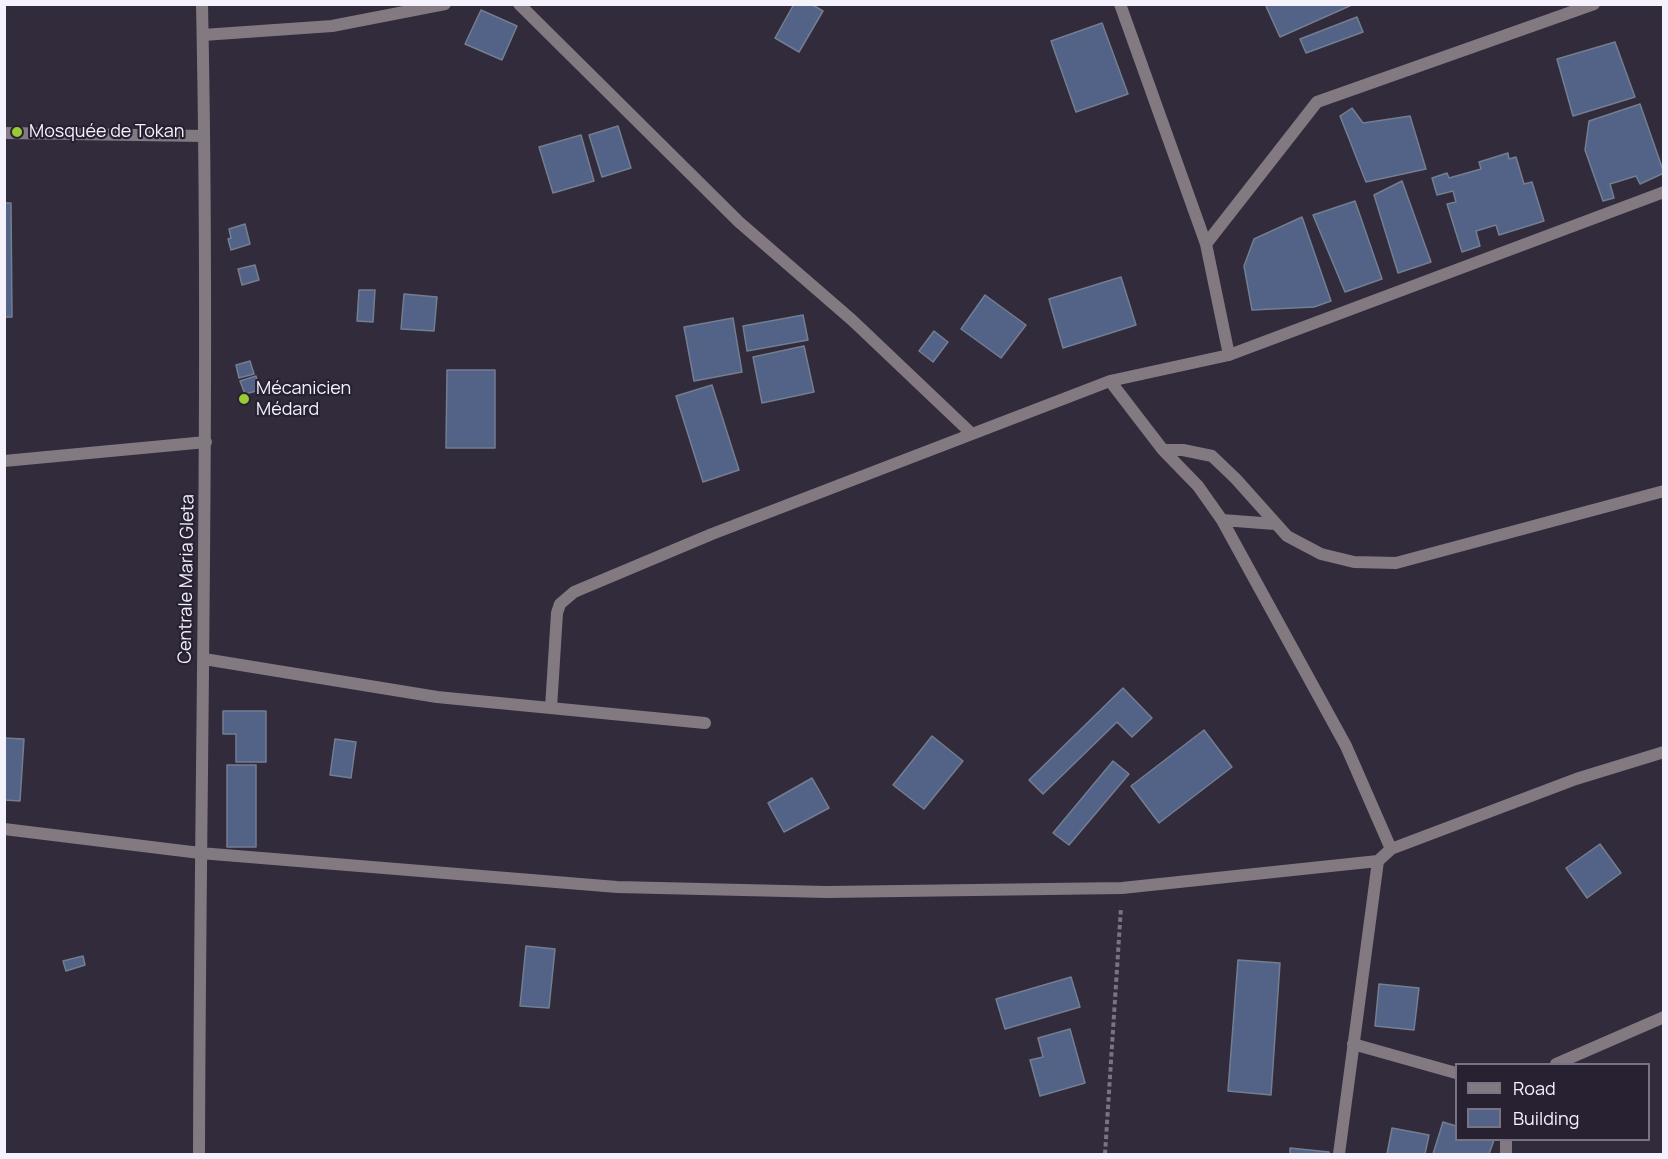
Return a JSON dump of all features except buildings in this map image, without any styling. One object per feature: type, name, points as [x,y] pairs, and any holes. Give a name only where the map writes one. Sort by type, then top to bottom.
[{"type":"street","name":"Centrale Maria Gleta","points":[[199,1155],[200,853],[206,442],[202,4]]},
{"type":"street","points":[[203,35],[332,26],[445,4]]},
{"type":"street","points":[[519,4],[739,222],[852,320],[972,434]]},
{"type":"street","points":[[1120,4],[1206,244],[1229,355]]},
{"type":"street","points":[[1206,244],[1317,102],[1594,4]]},
{"type":"street","points":[[4,134],[204,136]]},
{"type":"street","points":[[550,708],[557,613],[560,604],[574,592],[712,534],[1110,381],[1229,355],[1664,192]]},
{"type":"street","points":[[1110,381],[1163,450],[1198,486],[1222,520],[1346,746],[1391,849]]},
{"type":"street","points":[[4,461],[206,442]]},
{"type":"street","points":[[1163,450],[1183,450],[1212,456],[1236,478],[1287,536],[1321,554],[1354,562],[1396,563],[1664,491]]},
{"type":"street","points":[[1222,520],[1275,524]]},
{"type":"street","points":[[204,659],[437,697],[705,723]]},
{"type":"street","points":[[4,829],[200,853],[617,887],[827,892],[1122,888],[1378,861],[1391,849],[1576,779],[1664,752]]},
{"type":"street","points":[[1339,1155],[1378,861]]},
{"type":"street","points":[[1560,1063],[1664,1017]]},
{"type":"street","points":[[1353,1044],[1455,1072]]},
{"type":"path","points":[[1105,1155],[1122,888]]},
{"type":"place","name":"Mosquée de Tokan","points":[[17,132]]},
{"type":"place","name":"Mécanicien Médard","points":[[244,399]]}]
